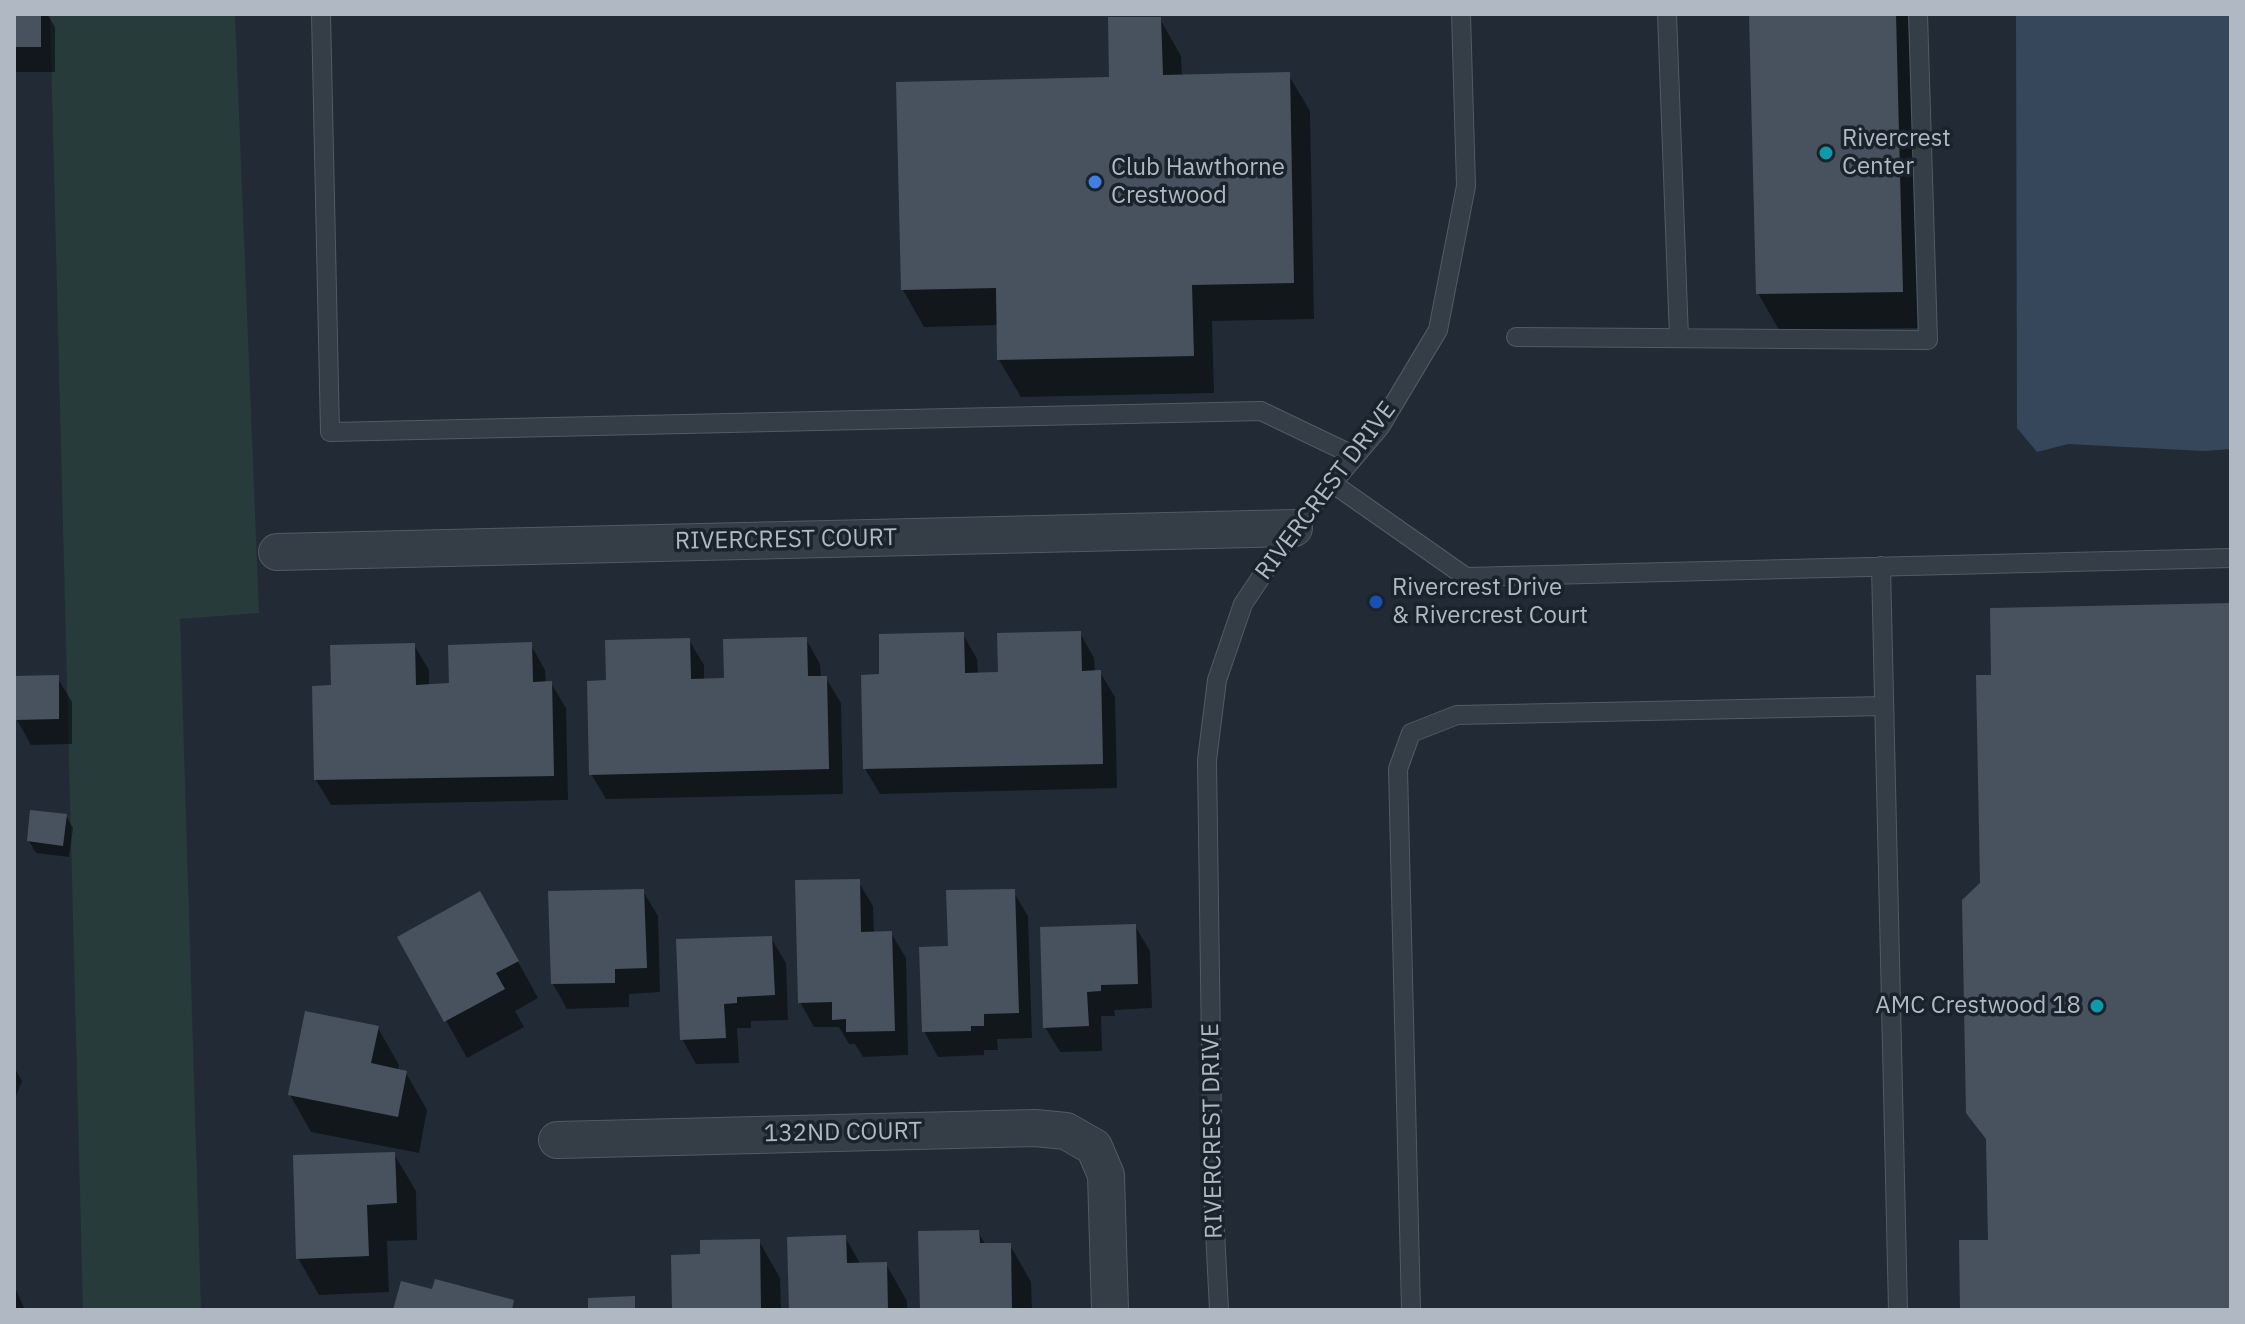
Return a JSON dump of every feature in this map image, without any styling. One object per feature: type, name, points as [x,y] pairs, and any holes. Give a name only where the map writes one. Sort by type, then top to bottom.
[{"type":"street","name":"RIVERCREST COURT","points":[[277,552],[1294,528]]},
{"type":"street","name":"132ND COURT","points":[[557,1140],[1035,1128],[1066,1131],[1094,1147],[1106,1175],[1110,1310]]},
{"type":"lane","points":[[321,14],[330,432],[1261,411],[1355,456]]},
{"type":"lane","name":"RIVERCREST DRIVE","points":[[1219,1310],[1213,1191],[1207,760],[1217,680],[1243,604],[1294,528],[1380,427],[1438,330],[1466,186],[1461,14]]},
{"type":"lane","points":[[1667,14],[1679,338]]},
{"type":"lane","points":[[1516,337],[1928,340],[1918,14]]},
{"type":"lane","points":[[1332,483],[1466,577],[2231,558]]},
{"type":"lane","points":[[1881,566],[1898,1310]]},
{"type":"lane","points":[[1411,1310],[1398,769],[1411,733],[1457,715],[1884,706]]},
{"type":"green space","points":[[50,14],[235,14],[259,613],[180,619],[201,1310],[83,1310]]},
{"type":"water","points":[[2016,14],[2231,14],[2231,449],[2204,451],[2068,444],[2037,452],[2017,428]]},
{"type":"building","points":[[14,14],[41,14],[41,47],[14,47]]},
{"type":"building","name":"Rivercrest Center","points":[[1749,14],[1896,14],[1903,292],[1756,294]]},
{"type":"building","name":"Club Hawthorne Crestwood","points":[[1108,17],[1161,17],[1163,75],[1290,72],[1294,283],[1192,285],[1194,356],[997,360],[996,288],[901,290],[896,82],[1109,77]]},
{"type":"building","name":"AMC Crestwood 18","points":[[2231,603],[2231,1310],[1960,1310],[1959,1240],[1988,1240],[1986,1139],[1966,1113],[1962,900],[1980,883],[1976,675],[1991,675],[1990,608]]},
{"type":"building","points":[[1081,631],[1082,671],[1101,670],[1103,764],[863,769],[861,675],[879,674],[879,634],[964,632],[965,673],[998,672],[997,633]]},
{"type":"building","points":[[807,637],[808,676],[827,676],[829,769],[589,775],[587,681],[606,680],[605,640],[690,638],[691,679],[724,678],[723,639]]},
{"type":"building","points":[[532,642],[533,682],[552,681],[554,776],[314,780],[312,686],[331,685],[330,645],[415,643],[416,685],[449,683],[448,645]]},
{"type":"building","points":[[59,675],[59,719],[15,720],[14,676]]},
{"type":"building","points":[[30,810],[67,814],[63,846],[27,841]]},
{"type":"building","points":[[860,879],[861,932],[892,931],[895,1031],[846,1032],[846,1019],[832,1020],[832,1002],[798,1003],[795,880]]},
{"type":"building","points":[[644,889],[647,968],[615,969],[615,983],[551,984],[548,891]]},
{"type":"building","points":[[1015,889],[1019,1013],[984,1014],[984,1026],[971,1026],[971,1031],[922,1032],[919,947],[948,946],[946,890]]},
{"type":"building","points":[[480,891],[519,961],[496,973],[505,989],[444,1022],[397,937]]},
{"type":"building","points":[[1136,924],[1138,984],[1101,985],[1101,991],[1087,992],[1089,1026],[1043,1028],[1040,927]]},
{"type":"building","points":[[772,936],[775,995],[737,997],[737,1003],[724,1004],[726,1038],[680,1040],[676,939]]},
{"type":"building","points":[[305,1011],[379,1026],[371,1063],[407,1071],[398,1117],[288,1095]]},
{"type":"building","points":[[395,1152],[397,1203],[367,1205],[369,1256],[296,1259],[293,1155]]},
{"type":"building","points":[[979,1230],[980,1243],[1011,1243],[1012,1310],[920,1310],[918,1231]]},
{"type":"building","points":[[846,1235],[847,1263],[887,1262],[888,1310],[789,1310],[787,1237]]},
{"type":"building","points":[[760,1239],[761,1310],[672,1310],[671,1255],[700,1254],[700,1240]]},
{"type":"building","points":[[435,1279],[514,1300],[512,1310],[393,1310],[401,1281],[432,1289]]},
{"type":"building","points":[[635,1296],[635,1310],[588,1310],[588,1298]]},
{"type":"place","name":"Rivercrest Center","points":[[1826,153]]},
{"type":"place","name":"Club Hawthorne Crestwood","points":[[1095,182]]},
{"type":"place","name":"Rivercrest Drive & Rivercrest Court","points":[[1376,602]]},
{"type":"place","name":"AMC Crestwood 18","points":[[2097,1006]]}]
